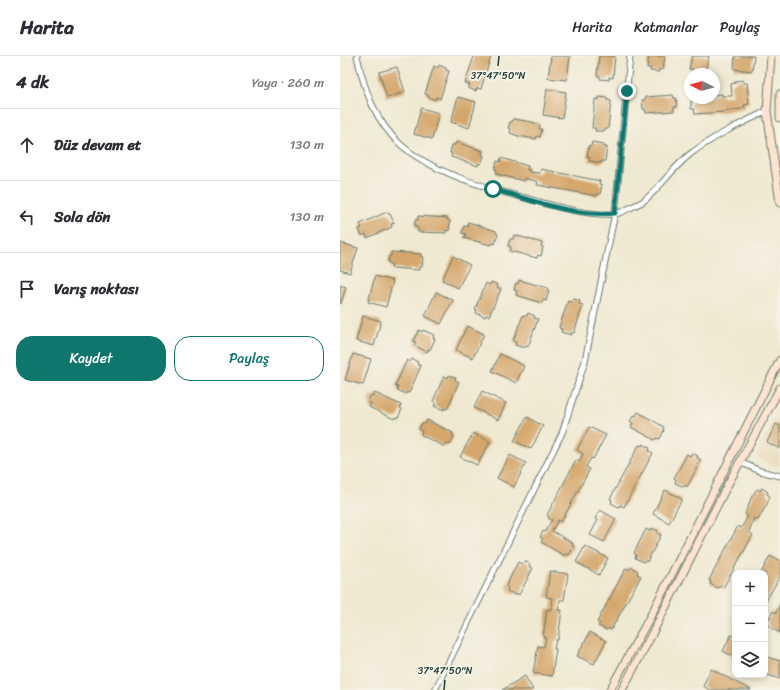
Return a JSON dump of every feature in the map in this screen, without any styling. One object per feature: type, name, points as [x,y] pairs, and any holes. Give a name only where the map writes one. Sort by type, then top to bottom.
[{"type":"street","points":[[357,56],[371,105],[385,128],[400,144],[423,160],[447,172],[493,189],[567,210],[606,214],[620,213],[645,200],[692,152],[736,126],[767,111]]},
{"type":"street","points":[[435,690],[562,433],[585,361],[615,213],[630,56]]},
{"type":"street","points":[[771,56],[767,111],[780,203]]},
{"type":"street","points":[[780,94],[780,118]]},
{"type":"street","points":[[610,690],[651,615],[780,360]]},
{"type":"street","points":[[622,690],[780,388]]},
{"type":"street","points":[[740,462],[760,471],[780,476]]},
{"type":"shaded area","points":[[774,419],[780,423],[780,467],[759,459],[757,455],[757,452]]},
{"type":"building","points":[[474,56],[491,56],[481,89],[477,88],[476,91],[468,88],[470,85],[465,83]]},
{"type":"building","points":[[551,56],[570,56],[567,80],[548,78]]},
{"type":"building","points":[[599,56],[615,56],[613,78],[609,77],[609,80],[600,79],[600,76],[597,76]]},
{"type":"building","points":[[649,56],[665,56],[663,70],[659,69],[659,72],[650,71],[651,68],[647,68]]},
{"type":"building","points":[[692,56],[709,56],[706,68],[689,68]]},
{"type":"building","points":[[735,56],[754,56],[752,71],[734,69]]},
{"type":"building","points":[[439,65],[449,71],[440,99],[436,97],[436,100],[425,94],[434,66],[438,68]]},
{"type":"building","points":[[397,67],[405,92],[387,98],[379,72]]},
{"type":"building","points":[[743,80],[743,83],[747,83],[749,104],[744,105],[745,108],[724,112],[695,114],[694,109],[691,109],[691,104],[720,104],[720,94],[722,94],[722,96],[732,96],[731,84],[735,83],[735,81]]},
{"type":"building","points":[[547,89],[566,92],[562,118],[543,115]]},
{"type":"building","points":[[673,95],[674,98],[676,98],[677,107],[674,107],[674,111],[646,113],[645,109],[643,109],[642,100],[645,100],[645,97]]},
{"type":"building","points":[[458,97],[476,102],[469,128],[451,122]]},
{"type":"building","points":[[599,97],[607,98],[607,100],[611,101],[608,129],[604,129],[604,131],[595,131],[596,128],[592,128],[595,99],[599,100]]},
{"type":"building","points":[[421,108],[439,113],[432,139],[414,134]]},
{"type":"building","points":[[513,119],[540,125],[539,129],[542,129],[540,137],[537,136],[536,139],[510,133],[511,129],[508,128]]},
{"type":"building","points":[[456,142],[483,151],[482,155],[484,156],[481,164],[479,163],[478,166],[451,157],[452,153],[450,153],[452,145],[455,145]]},
{"type":"building","points":[[592,142],[604,144],[604,147],[607,147],[605,161],[602,161],[601,163],[589,161],[590,157],[587,157],[589,145],[591,146]]},
{"type":"building","points":[[501,158],[528,166],[527,170],[530,170],[529,172],[540,173],[541,169],[600,181],[599,184],[602,185],[600,194],[597,196],[537,185],[538,182],[525,178],[524,181],[496,174],[497,170],[495,169],[497,161],[500,162]]},
{"type":"building","points":[[387,212],[390,214],[394,223],[391,224],[392,227],[367,238],[366,234],[362,236],[359,229],[362,228],[360,224]]},
{"type":"building","points":[[418,216],[448,218],[447,220],[450,221],[449,231],[446,230],[446,233],[418,232],[418,228],[415,227],[415,220],[418,220]]},
{"type":"building","points":[[468,222],[496,231],[498,234],[495,244],[492,243],[491,245],[464,238],[466,234],[462,233],[464,226],[467,227]]},
{"type":"building","points":[[514,235],[542,243],[541,246],[543,247],[541,256],[538,255],[537,258],[510,251],[511,247],[508,246],[510,239],[513,239]]},
{"type":"building","points":[[340,243],[358,248],[350,273],[340,270]]},
{"type":"building","points":[[391,252],[421,254],[421,257],[423,257],[422,267],[419,267],[419,270],[391,268],[392,264],[388,263]]},
{"type":"building","points":[[453,256],[470,265],[458,288],[442,280]]},
{"type":"building","points":[[375,276],[393,281],[386,307],[368,302]]},
{"type":"building","points":[[519,280],[548,288],[547,291],[549,291],[546,301],[543,300],[542,303],[516,295],[517,291],[514,290],[516,283],[518,284]]},
{"type":"building","points":[[491,282],[498,285],[497,287],[501,289],[489,316],[486,315],[485,317],[476,313],[477,310],[475,309],[486,283],[490,285]]},
{"type":"building","points":[[340,285],[346,287],[341,304],[340,303]]},
{"type":"building","points":[[436,292],[453,300],[441,324],[425,316]]},
{"type":"building","points":[[573,299],[580,301],[579,304],[583,305],[574,333],[571,333],[571,335],[561,332],[562,329],[559,328],[568,301],[572,302]]},
{"type":"building","points":[[528,313],[535,316],[534,318],[538,319],[528,347],[525,346],[524,348],[515,345],[516,342],[513,341],[523,315],[527,316]]},
{"type":"building","points":[[363,316],[381,321],[374,346],[356,341]]},
{"type":"building","points":[[467,326],[484,334],[473,358],[456,350]]},
{"type":"building","points":[[419,330],[422,332],[423,330],[434,335],[433,338],[435,339],[430,350],[428,349],[427,352],[414,345],[416,342],[413,341]]},
{"type":"building","points":[[353,354],[371,359],[363,385],[345,380]]},
{"type":"building","points":[[500,354],[524,366],[516,383],[492,371]]},
{"type":"building","points":[[412,359],[418,362],[417,364],[421,366],[409,393],[407,392],[406,394],[397,390],[398,387],[395,386],[407,360],[410,362]]},
{"type":"building","points":[[449,375],[456,378],[455,380],[459,382],[447,409],[444,408],[444,410],[434,406],[436,403],[433,401],[444,376],[448,378]]},
{"type":"building","points":[[482,391],[506,403],[498,420],[474,408]]},
{"type":"building","points":[[375,393],[401,405],[400,408],[402,409],[398,418],[395,417],[394,419],[369,407],[371,403],[368,402],[371,395],[373,396]]},
{"type":"building","points":[[638,412],[664,427],[660,439],[657,438],[655,440],[631,427],[633,423],[630,421]]},
{"type":"building","points":[[527,417],[543,426],[531,449],[514,441]]},
{"type":"building","points":[[427,420],[453,433],[452,435],[454,436],[450,445],[447,444],[445,447],[421,435],[422,431],[419,429],[422,423],[425,424]]},
{"type":"building","points":[[776,424],[780,426],[780,449],[767,442]]},
{"type":"building","points":[[589,427],[606,435],[593,459],[591,458],[586,467],[590,469],[561,522],[558,520],[552,531],[573,543],[572,545],[574,546],[569,555],[566,554],[565,556],[541,542],[543,539],[540,537],[543,531],[545,532],[552,520],[548,518],[549,516],[547,515],[576,460],[579,462],[583,454],[577,450]]},
{"type":"building","points":[[473,433],[490,442],[477,465],[460,457]]},
{"type":"building","points":[[643,444],[650,448],[649,451],[653,453],[624,507],[620,505],[619,507],[611,503],[612,500],[610,499],[639,445],[642,446]]},
{"type":"building","points":[[692,453],[698,456],[697,458],[701,460],[687,487],[685,485],[684,487],[675,483],[676,480],[674,478],[687,454],[690,456]]},
{"type":"building","points":[[510,455],[526,463],[514,487],[497,478]]},
{"type":"building","points":[[762,488],[768,492],[767,494],[770,496],[767,504],[758,520],[754,518],[749,532],[753,535],[723,588],[720,586],[718,588],[710,584],[711,581],[709,580],[738,526],[741,528],[748,516],[745,514],[752,496],[757,489],[760,491]]},
{"type":"building","points":[[665,490],[682,499],[669,523],[653,514]]},
{"type":"building","points":[[600,510],[616,519],[604,542],[590,535],[598,520],[595,519]]},
{"type":"building","points":[[652,528],[658,531],[657,533],[661,535],[647,562],[645,560],[644,562],[635,558],[636,555],[634,553],[646,529],[650,531]]},
{"type":"building","points":[[585,546],[608,558],[599,575],[576,562]]},
{"type":"building","points":[[770,556],[780,561],[780,576],[768,598],[768,570],[763,570]]},
{"type":"building","points":[[524,561],[530,564],[529,566],[533,568],[519,595],[517,593],[516,595],[507,591],[508,588],[506,586],[518,562],[522,564]]},
{"type":"building","points":[[631,567],[638,571],[637,574],[641,576],[611,630],[598,626],[600,624],[597,622],[626,568],[629,570]]},
{"type":"building","points":[[550,571],[568,574],[564,600],[560,600],[558,610],[562,610],[558,640],[556,640],[554,649],[556,649],[552,676],[533,673],[538,646],[544,647],[546,637],[543,637],[547,609],[551,610],[552,598],[546,597]]},
{"type":"building","points":[[780,604],[780,633],[768,626],[768,620],[773,611],[776,613]]},
{"type":"building","points":[[590,632],[606,641],[594,664],[577,656]]},
{"type":"building","points":[[731,635],[732,635],[732,656],[723,651]]},
{"type":"building","points":[[768,657],[780,661],[780,679],[768,675]]},
{"type":"building","points":[[711,669],[751,690],[710,690],[703,686]]},
{"type":"building","points":[[525,676],[533,690],[502,690]]},
{"type":"route","points":[[493,189],[567,210],[606,214],[615,213],[627,91]]}]
